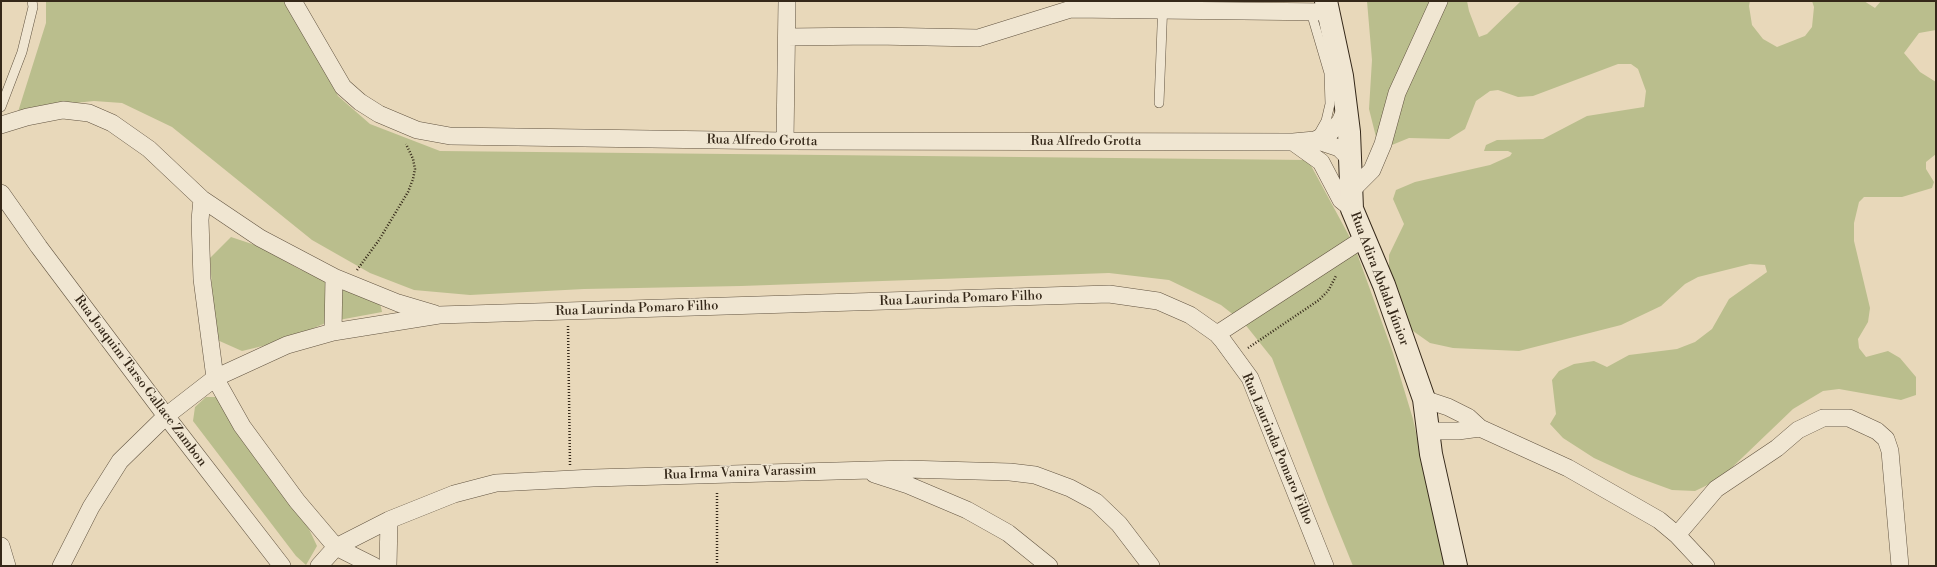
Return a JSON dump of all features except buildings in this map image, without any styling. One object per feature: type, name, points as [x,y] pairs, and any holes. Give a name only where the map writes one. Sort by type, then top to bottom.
[{"type":"street","name":"Rua Alfredo Grotta","points":[[293,1],[343,87],[360,102],[379,114],[417,130],[450,136],[785,141],[1293,142],[1315,140],[1339,148],[1350,159]]},
{"type":"street","points":[[785,141],[787,1]]},
{"type":"street","points":[[1293,142],[1321,162],[1337,194],[1351,200],[1372,170],[1383,144],[1397,93],[1439,1]]},
{"type":"street","points":[[787,37],[875,36],[978,38],[1071,8],[1126,5],[1264,6],[1322,9]]},
{"type":"street","name":"Rua Adira Abdala Júnior","points":[[1322,9],[1342,76],[1349,132],[1351,200],[1363,240],[1384,285],[1424,399],[1431,454],[1456,566]]},
{"type":"street","points":[[1315,140],[1330,134],[1340,122],[1346,108]]},
{"type":"street","name":"Rua Laurinda Pomaro Filho","points":[[1,125],[27,117],[63,110],[90,113],[112,123],[149,149],[202,199],[260,238],[341,279],[398,303],[439,315]]},
{"type":"street","name":"Rua Joaquim Tarso Gallace Zambon","points":[[1,193],[39,247],[166,416],[282,566]]},
{"type":"street","points":[[202,199],[200,220],[202,279],[216,378],[242,426],[297,501],[336,547],[374,566]]},
{"type":"street","points":[[1217,334],[1363,240]]},
{"type":"street","points":[[333,332],[341,279]]},
{"type":"street","name":"Rua Laurinda Pomaro Filho","points":[[61,566],[91,507],[120,461],[166,416],[216,378],[287,345],[333,332],[439,315],[1109,294],[1158,301],[1190,315],[1217,334],[1250,378],[1325,566]]},
{"type":"street","points":[[1424,399],[1448,407],[1468,417],[1480,428],[1568,468],[1659,520],[1677,535],[1706,566]]},
{"type":"street","points":[[1677,535],[1716,489],[1777,448],[1798,430],[1823,418],[1848,418],[1877,431],[1886,439],[1890,451],[1900,566]]},
{"type":"street","points":[[1428,431],[1458,431],[1480,428]]},
{"type":"street","points":[[858,470],[908,485],[967,510],[1008,533],[1049,566]]},
{"type":"street","name":"Rua Irma Vanira Varassim","points":[[319,566],[336,547],[389,520],[454,494],[496,483],[570,479],[858,470],[996,472],[1035,475],[1070,488],[1096,502],[1119,524],[1155,565]]},
{"type":"street","points":[[388,566],[389,520]]},
{"type":"street","points":[[1,546],[7,566]]},
{"type":"lane","points":[[1,107],[22,52],[33,7],[32,1]]},
{"type":"lane","points":[[1159,103],[1163,5]]},
{"type":"lane","points":[[1315,140],[1326,121],[1330,96],[1322,9]]},
{"type":"path","points":[[341,279],[379,240],[408,192],[415,169],[413,159],[402,138]]},
{"type":"path","points":[[1235,358],[1279,325],[1311,305]]},
{"type":"path","points":[[568,311],[570,479]]},
{"type":"path","points":[[717,474],[717,566]]},
{"type":"green space","points":[[46,1],[287,1],[338,96],[370,124],[440,151],[1308,160],[1354,245],[1393,353],[1413,419],[1445,566],[1353,566],[1272,358],[1244,323],[1221,305],[1169,280],[1109,273],[741,286],[584,289],[470,295],[414,290],[370,273],[312,240],[172,127],[122,103],[94,101],[55,105],[17,115],[46,23]]},
{"type":"green space","points":[[1367,1],[1467,1],[1469,11],[1479,37],[1487,34],[1521,1],[1750,1],[1749,6],[1752,25],[1763,39],[1777,47],[1805,36],[1812,27],[1814,7],[1812,1],[1864,1],[1875,8],[1881,1],[1936,1],[1936,30],[1919,33],[1904,53],[1920,72],[1936,82],[1936,154],[1926,162],[1926,169],[1934,182],[1932,188],[1902,197],[1864,197],[1859,202],[1854,223],[1854,241],[1870,308],[1868,322],[1858,339],[1859,348],[1866,357],[1888,351],[1900,358],[1916,377],[1916,395],[1901,400],[1839,389],[1823,391],[1793,409],[1720,479],[1695,491],[1672,490],[1631,475],[1594,458],[1563,438],[1550,424],[1556,414],[1552,380],[1559,371],[1574,364],[1594,361],[1607,367],[1629,355],[1677,349],[1695,342],[1712,329],[1729,299],[1767,272],[1765,265],[1750,264],[1698,277],[1685,284],[1661,306],[1621,325],[1519,351],[1453,348],[1430,343],[1406,326],[1389,286],[1389,255],[1404,224],[1393,199],[1396,190],[1415,182],[1490,165],[1510,156],[1512,153],[1508,151],[1484,151],[1486,145],[1497,140],[1543,139],[1587,116],[1644,107],[1646,91],[1638,69],[1631,64],[1618,64],[1533,96],[1518,97],[1498,90],[1490,91],[1476,101],[1465,129],[1449,139],[1409,138],[1387,147],[1376,137],[1369,109],[1372,60]]},
{"type":"green space","points":[[231,237],[261,247],[299,269],[378,301],[382,312],[328,322],[283,341],[242,351],[215,339],[210,258]]},
{"type":"green space","points":[[206,397],[218,397],[261,466],[308,527],[317,546],[306,565],[296,556],[193,421],[195,407]]}]
